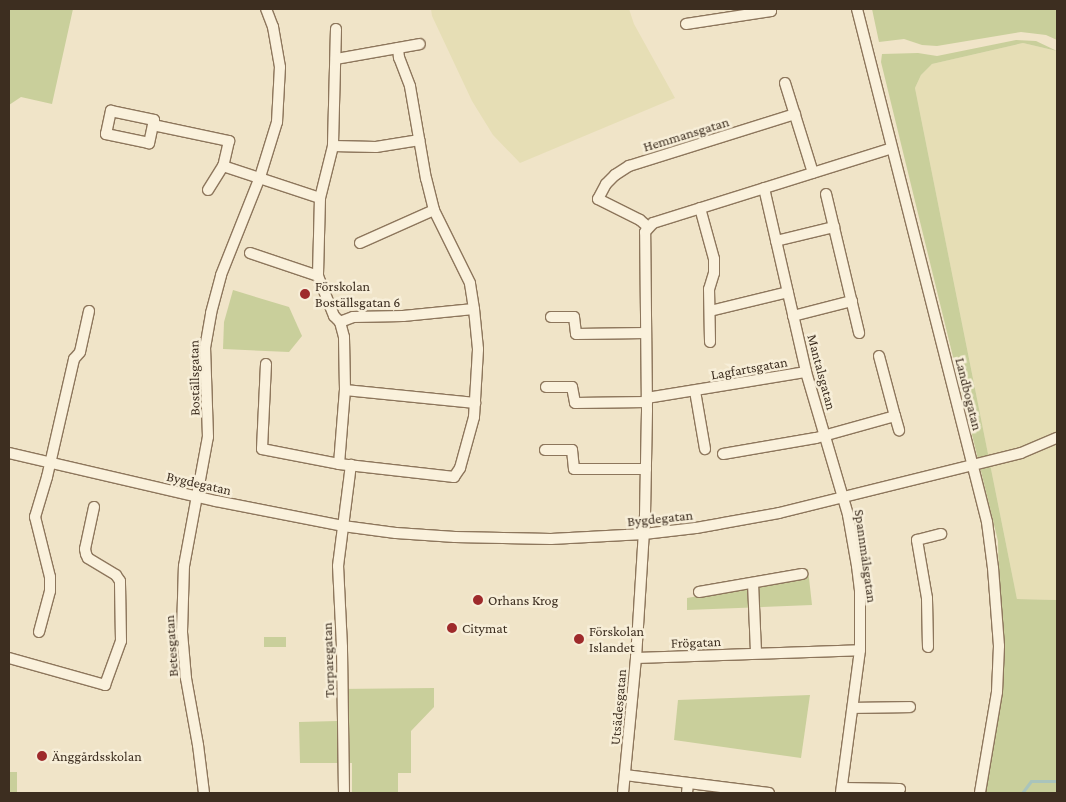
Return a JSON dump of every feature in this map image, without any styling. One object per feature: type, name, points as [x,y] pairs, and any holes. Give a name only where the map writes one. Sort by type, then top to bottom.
[{"type":"street","name":"Boställsgatan","points":[[197,497],[208,437],[205,348],[211,313],[221,275],[260,177],[277,122],[281,86],[278,48],[266,9]]},
{"type":"street","name":"Landbogatan","points":[[857,9],[988,531],[999,646],[997,692],[980,793]]},
{"type":"street","points":[[686,24],[771,13]]},
{"type":"street","points":[[336,29],[333,146],[320,198],[318,276],[334,316],[340,322],[344,337],[344,390],[339,464]]},
{"type":"street","points":[[336,59],[420,44]]},
{"type":"street","points":[[266,364],[262,449],[339,464],[454,477],[460,468],[472,431],[475,403],[478,349],[474,308],[470,282],[434,210],[426,179],[410,86],[398,48]]},
{"type":"street","points":[[785,83],[813,173]]},
{"type":"street","points":[[111,110],[154,120],[153,124],[149,143],[106,134],[111,110]]},
{"type":"street","name":"Hemmansgatan","points":[[648,227],[640,220],[597,202],[606,184],[615,175],[629,166],[795,114]]},
{"type":"street","points":[[153,124],[229,141],[223,166],[208,190]]},
{"type":"street","points":[[333,146],[376,147],[419,140]]},
{"type":"street","points":[[644,534],[647,400],[645,238],[648,227],[653,223],[892,148]]},
{"type":"street","points":[[223,166],[320,198]]},
{"type":"street","name":"Mantalsgatan","points":[[764,188],[806,372],[844,498]]},
{"type":"street","points":[[826,194],[859,333]]},
{"type":"street","points":[[700,208],[714,259],[714,273],[709,289],[710,342]]},
{"type":"street","points":[[360,243],[434,210]]},
{"type":"street","points":[[776,242],[834,228]]},
{"type":"street","points":[[250,253],[318,276]]},
{"type":"street","points":[[710,311],[788,292]]},
{"type":"street","points":[[793,316],[852,301]]},
{"type":"street","points":[[340,322],[353,317],[403,316],[474,308]]},
{"type":"street","points":[[39,632],[50,591],[50,577],[37,532],[35,517],[74,359],[80,352],[90,311]]},
{"type":"street","points":[[551,317],[574,316],[576,334],[646,333]]},
{"type":"street","points":[[879,356],[899,430]]},
{"type":"street","name":"Lagfartsgatan","points":[[647,400],[806,372]]},
{"type":"street","points":[[546,387],[572,387],[576,403],[647,400]]},
{"type":"street","points":[[344,390],[475,403]]},
{"type":"street","name":"Lagfartsgatan","points":[[696,391],[705,449]]},
{"type":"street","points":[[723,454],[824,435],[894,416]]},
{"type":"street","name":"Bygdegatan","points":[[9,453],[197,497],[343,526],[396,533],[528,539],[644,534],[738,521],[844,498],[973,466],[1021,453],[1057,438]]},
{"type":"street","points":[[545,450],[572,450],[574,469],[646,469]]},
{"type":"street","points":[[343,526],[351,465]]},
{"type":"street","name":"Betesgatan","points":[[197,497],[184,566],[182,632],[186,678],[204,793]]},
{"type":"street","name":"Spannmålsgatan","points":[[844,498],[860,590],[860,650],[841,791],[900,789]]},
{"type":"street","points":[[9,658],[105,685],[121,641],[120,581],[116,575],[88,558],[86,554],[85,549],[94,507]]},
{"type":"street","name":"Torparegatan","points":[[343,526],[338,566],[342,647],[344,793]]},
{"type":"street","name":"Utsädesgatan","points":[[623,793],[636,658],[644,534]]},
{"type":"street","points":[[928,647],[927,598],[917,540],[941,534]]},
{"type":"street","points":[[699,592],[802,574]]},
{"type":"street","points":[[753,583],[756,653]]},
{"type":"street","name":"Frögatan","points":[[636,658],[860,650]]},
{"type":"street","points":[[853,708],[910,707]]},
{"type":"street","points":[[625,775],[687,788],[769,793]]},
{"type":"shaded area","points":[[431,9],[629,9],[634,24],[675,98],[520,163],[493,135],[472,101],[432,16]]},
{"type":"shaded area","points":[[1023,43],[1057,51],[1057,600],[1017,599],[915,88],[921,75],[932,64]]},
{"type":"green space","points":[[9,9],[73,9],[52,104],[21,97],[9,105]]},
{"type":"green space","points":[[872,9],[1057,9],[1057,40],[1046,35],[1021,32],[937,46],[922,45],[904,39],[879,42]]},
{"type":"green space","points":[[1016,40],[1036,41],[1057,51],[1023,43],[932,64],[921,75],[915,88],[1017,599],[1057,600],[1057,793],[985,793],[1001,684],[998,541],[881,62],[882,54],[918,53],[937,56]]},
{"type":"green space","points":[[233,290],[289,307],[302,336],[289,352],[223,349],[224,322]]},
{"type":"green space","points":[[808,569],[812,605],[687,610],[687,598],[805,577],[804,570]]},
{"type":"green space","points":[[264,637],[286,637],[286,647],[264,647]]},
{"type":"green space","points":[[434,688],[434,707],[411,731],[411,773],[398,773],[398,793],[352,793],[352,763],[300,763],[299,722],[337,721],[338,689]]},
{"type":"green space","points":[[810,695],[801,758],[674,740],[678,700]]},
{"type":"green space","points":[[9,772],[17,772],[17,793],[9,793]]},
{"type":"waterway","points":[[1022,793],[1031,781],[1057,781]]},
{"type":"place","name":"Förskolan Boställsgatan 6","points":[[305,294]]},
{"type":"place","name":"Orhans Krog","points":[[478,600]]},
{"type":"place","name":"Citymat","points":[[452,628]]},
{"type":"place","name":"Förskolan Islandet","points":[[579,639]]},
{"type":"place","name":"Änggårdsskolan","points":[[42,756]]}]
